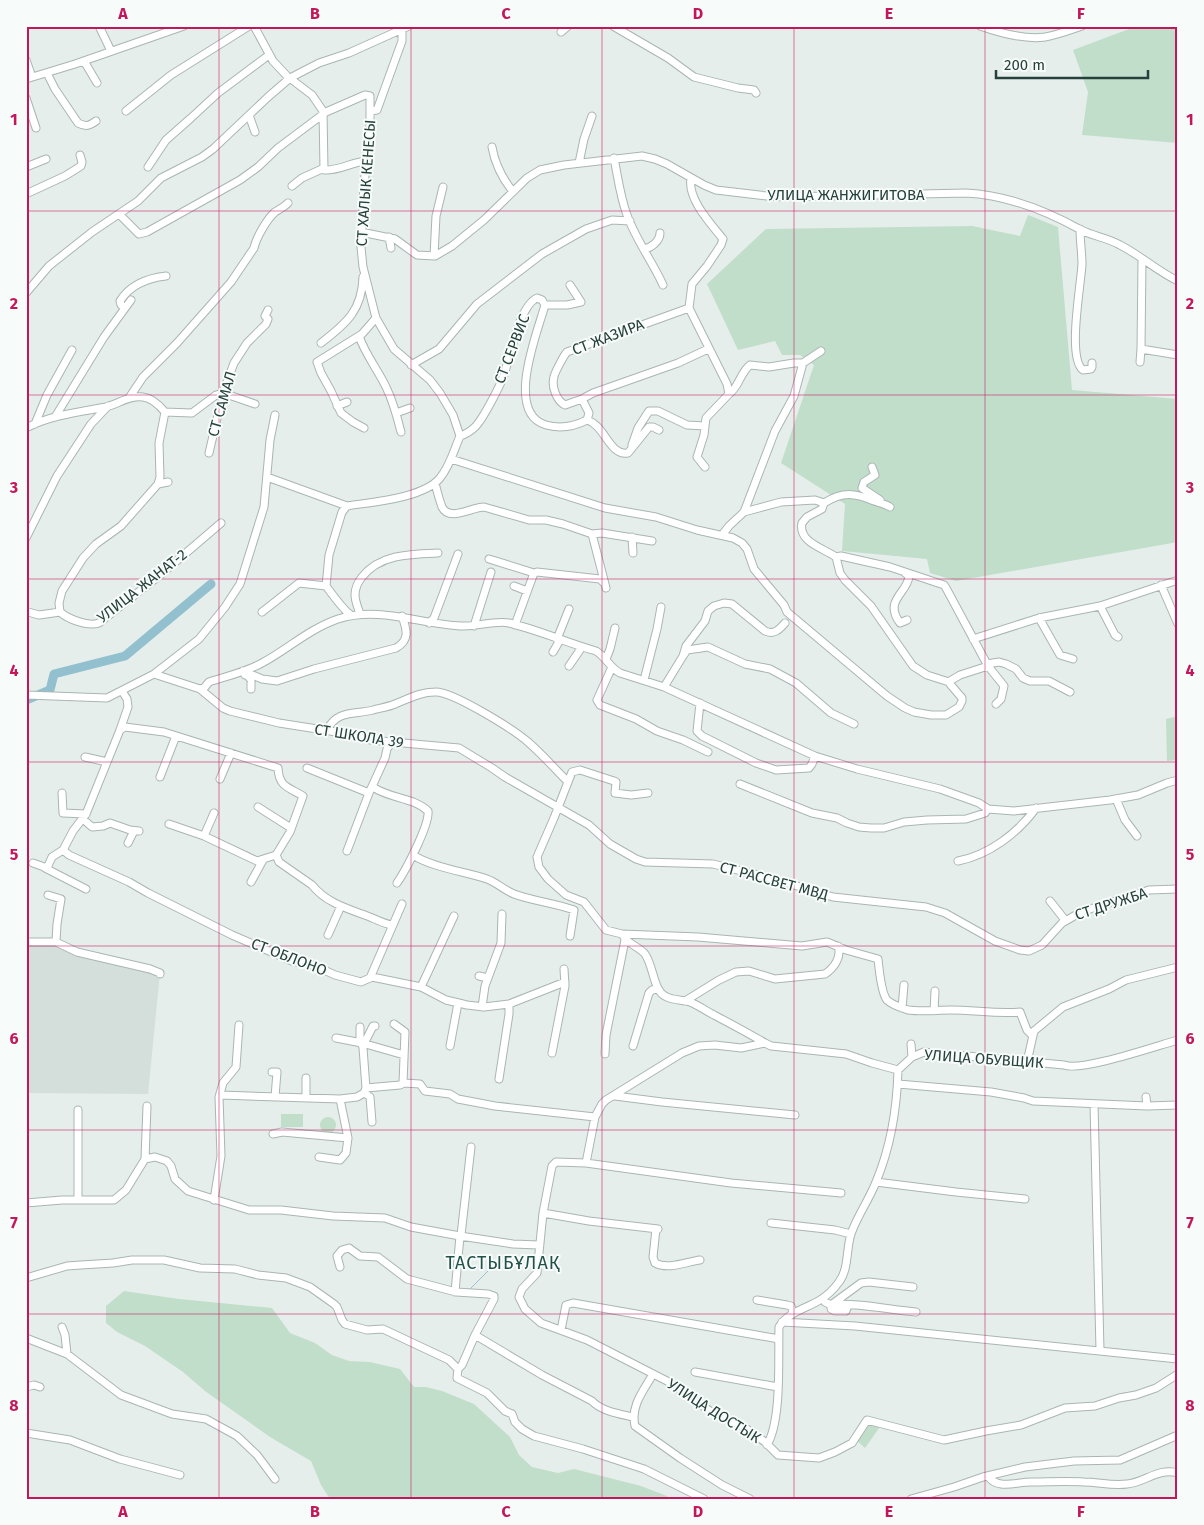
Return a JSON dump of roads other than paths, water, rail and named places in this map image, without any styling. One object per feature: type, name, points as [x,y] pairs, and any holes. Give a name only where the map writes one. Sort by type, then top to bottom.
[{"type":"street","points":[[99,26],[111,51]]},
{"type":"street","points":[[26,60],[29,78],[184,26]]},
{"type":"street","points":[[126,112],[171,75],[249,26]]},
{"type":"street","points":[[254,26],[269,55],[290,78],[312,95],[324,111],[324,168]]},
{"type":"street","points":[[26,293],[49,266],[92,232],[138,201],[161,178],[202,157],[213,149],[290,78],[318,63],[350,53],[409,26]]},
{"type":"street","points":[[561,32],[568,26]]},
{"type":"street","points":[[613,26],[668,58],[694,76],[738,88],[754,90],[756,93]]},
{"type":"street","points":[[980,26],[1016,36],[1036,38],[1047,37],[1082,26]]},
{"type":"street","name":"СТ ХАЛЫК КЕНЕСЫ","points":[[402,30],[402,41],[377,110],[371,111],[361,232],[363,267],[376,322],[394,350],[430,380],[440,393],[453,415],[460,436]]},
{"type":"street","points":[[148,167],[166,140],[218,93],[269,55]]},
{"type":"street","points":[[84,61],[96,83]]},
{"type":"street","points":[[47,73],[55,89],[78,123],[88,126],[96,122]]},
{"type":"street","points":[[120,214],[139,234],[147,232],[258,168],[278,148],[323,114],[365,95],[370,96],[371,111]]},
{"type":"street","points":[[26,98],[36,128]]},
{"type":"street","points":[[249,115],[255,132]]},
{"type":"street","points":[[579,163],[584,139],[592,116]]},
{"type":"street","points":[[492,147],[497,168],[513,192]]},
{"type":"street","points":[[26,194],[65,176],[81,166],[80,155]]},
{"type":"street","name":"УЛИЦА ЖАНЖИГИТОВА","points":[[434,256],[447,249],[462,237],[527,178],[540,170],[553,166],[642,156],[668,164],[704,186],[716,190],[784,197],[975,194],[1029,205],[1080,229],[1115,242],[1178,281]]},
{"type":"street","points":[[614,158],[620,191],[630,221],[663,285]]},
{"type":"street","points":[[26,167],[46,159]]},
{"type":"street","points":[[292,186],[302,178],[324,168],[326,170],[336,169],[347,164],[366,161]]},
{"type":"street","points":[[691,178],[691,187],[700,210],[722,240],[730,244]]},
{"type":"street","points":[[361,232],[395,239],[417,255],[434,256],[436,216],[443,187]]},
{"type":"street","points":[[133,397],[143,378],[231,282],[254,248],[255,241],[269,220],[288,203]]},
{"type":"street","points":[[411,365],[439,349],[477,304],[542,254],[586,229],[612,220],[630,221]]},
{"type":"street","points":[[1080,229],[1082,264],[1076,330],[1076,363],[1082,370],[1092,367],[1092,363]]},
{"type":"street","points":[[644,249],[649,248],[658,241],[660,233]]},
{"type":"street","points":[[388,237],[391,248]]},
{"type":"street","points":[[722,240],[721,245],[707,266],[692,284],[689,308],[730,391]]},
{"type":"street","points":[[1140,362],[1142,260]]},
{"type":"street","points":[[322,343],[342,325],[358,306],[361,296],[363,267]]},
{"type":"street","points":[[124,308],[120,301],[124,295],[146,280],[166,276]]},
{"type":"street","points":[[544,305],[566,305],[581,302],[570,285]]},
{"type":"street","name":"СТ СЕРВИС","points":[[460,436],[469,433],[478,424],[503,378],[516,330],[532,300],[537,298],[540,298],[544,305],[527,363],[526,390],[530,409],[536,420],[549,426],[565,426],[587,420]]},
{"type":"street","points":[[54,417],[99,345],[131,300]]},
{"type":"street","name":"СТ ЖАЗИРА","points":[[582,399],[565,405],[556,396],[554,376],[567,352],[689,308]]},
{"type":"street","name":"СТ САМАЛ","points":[[209,453],[223,393],[238,357],[253,336],[266,324],[268,319],[264,316],[268,310]]},
{"type":"street","points":[[364,428],[341,413],[331,390],[320,373],[317,362],[359,336],[376,322]]},
{"type":"street","points":[[359,336],[364,350],[386,387],[396,412],[401,432]]},
{"type":"street","points":[[659,430],[649,427],[628,453],[620,454],[595,423],[587,420],[589,413],[582,399],[593,393],[678,363],[708,349]]},
{"type":"street","points":[[1141,349],[1178,355]]},
{"type":"street","points":[[35,424],[47,395],[72,350]]},
{"type":"street","points":[[704,467],[697,457],[704,435],[706,418],[730,391],[746,369],[750,366],[768,367],[794,362],[803,363],[821,351]]},
{"type":"street","points":[[722,535],[744,512],[775,431],[794,396],[803,363]]},
{"type":"street","points":[[26,428],[54,417],[108,406],[133,397],[146,397],[165,412],[188,414],[216,395],[223,393],[255,404]]},
{"type":"street","points":[[337,406],[347,402]]},
{"type":"street","points":[[26,538],[57,476],[91,424],[108,406]]},
{"type":"street","points":[[396,412],[410,408]]},
{"type":"street","points":[[632,448],[638,428],[651,410],[658,411],[687,425],[705,426]]},
{"type":"street","points":[[28,612],[39,615],[60,612],[59,603],[62,592],[83,558],[96,544],[121,526],[158,484],[160,477],[159,443],[165,412]]},
{"type":"street","points":[[26,695],[107,698],[154,674],[198,638],[225,607],[240,584],[264,507],[270,440],[275,415]]},
{"type":"street","points":[[268,477],[347,506],[406,496],[435,483],[444,473],[460,436]]},
{"type":"street","points":[[451,459],[605,508],[656,517],[697,530],[733,538],[742,543],[747,549],[754,569],[784,605],[787,612],[887,696],[914,712],[941,715],[950,713],[959,707],[962,701],[960,695],[949,682],[927,675],[913,666],[871,606],[840,573],[836,556]]},
{"type":"street","points":[[744,512],[781,502],[815,500],[824,503],[852,494],[861,495],[889,507],[862,488],[864,482],[875,475],[872,467]]},
{"type":"street","points":[[158,484],[168,482]]},
{"type":"street","points":[[435,483],[443,509],[448,514],[477,507],[529,520],[546,520],[592,534],[602,533],[652,541]]},
{"type":"street","points":[[824,503],[822,509],[803,520],[801,531],[808,540],[836,556],[890,566],[905,573],[944,585],[988,665],[1004,686],[1001,699],[996,704]]},
{"type":"street","points":[[347,506],[342,512],[329,555],[326,586],[346,613],[351,616]]},
{"type":"street","name":"УЛИЦА ЖАНАТ-2","points":[[60,612],[85,623],[94,625],[99,623],[159,576],[221,523]]},
{"type":"street","points":[[489,559],[534,574],[537,572],[600,579],[604,585],[592,534]]},
{"type":"street","points":[[632,537],[633,553]]},
{"type":"street","points":[[360,614],[355,594],[361,578],[370,568],[387,559],[415,554],[438,553]]},
{"type":"street","points":[[429,623],[434,618],[458,554]]},
{"type":"street","points":[[474,626],[491,572]]},
{"type":"street","points":[[905,573],[909,576],[908,581],[898,595],[895,603],[895,614],[900,623],[907,620]]},
{"type":"street","points":[[515,625],[534,574]]},
{"type":"street","points":[[974,639],[1039,618],[1100,606],[1178,580]]},
{"type":"street","points":[[262,612],[299,583],[326,586]]},
{"type":"street","points":[[1161,585],[1178,624]]},
{"type":"street","points":[[514,586],[527,591]]},
{"type":"street","points":[[664,687],[686,646],[705,621],[708,611],[714,606],[720,603],[732,604],[768,632],[776,632],[785,623]]},
{"type":"street","points":[[1100,606],[1115,635],[1118,637]]},
{"type":"street","points":[[644,680],[654,645],[661,607]]},
{"type":"street","points":[[553,652],[569,609]]},
{"type":"street","points":[[200,689],[204,688],[209,682],[264,662],[318,627],[360,614],[402,616],[444,625],[474,626],[505,622],[596,651],[606,658],[614,670],[620,673],[664,687],[816,756],[857,769],[940,789],[979,803],[988,809],[1002,811],[1116,799],[1138,795],[1178,780]]},
{"type":"street","points":[[240,672],[262,680],[277,681],[314,669],[396,648],[404,643],[406,637],[402,616]]},
{"type":"street","points":[[1039,618],[1060,655],[1073,659]]},
{"type":"street","points":[[606,658],[616,628]]},
{"type":"street","points":[[569,666],[582,647]]},
{"type":"street","points":[[682,656],[687,650],[708,648],[745,664],[770,669],[796,683],[831,713],[854,724]]},
{"type":"street","points":[[949,682],[960,675],[999,662],[1016,669],[1024,678],[1030,681],[1049,681],[1070,692]]},
{"type":"street","points":[[612,667],[597,700],[600,705],[636,719],[663,734],[690,743],[708,752]]},
{"type":"street","points":[[240,672],[251,680],[251,689]]},
{"type":"street","name":"СТ ШКОЛА 39","points":[[154,674],[200,689],[206,696],[230,711],[279,723],[327,730],[391,743],[459,748],[558,808]]},
{"type":"street","points":[[47,867],[56,853],[63,850],[73,831],[84,817],[128,706],[127,699],[122,691]]},
{"type":"street","points":[[327,730],[332,720],[338,716],[358,714],[426,693],[440,692],[451,695],[482,712],[527,741],[568,782]]},
{"type":"street","points":[[700,703],[697,731],[756,763],[780,770],[804,769],[812,764],[816,756]]},
{"type":"street","points":[[120,730],[124,727],[130,727],[164,732],[275,766],[278,768],[278,777],[282,784],[303,796],[291,828],[276,854],[264,860],[257,861],[204,836],[169,824]]},
{"type":"street","points":[[160,777],[176,736]]},
{"type":"street","points":[[347,851],[391,743]]},
{"type":"street","points":[[220,779],[231,753]]},
{"type":"street","points":[[85,758],[107,762]]},
{"type":"street","points":[[307,768],[371,790],[414,802],[428,810],[428,821],[413,855],[397,883]]},
{"type":"street","points":[[648,793],[631,795],[615,793],[616,782],[614,781],[576,769],[572,772],[539,851],[537,860],[539,867],[548,879],[566,895],[584,902],[606,930],[624,937],[644,954],[658,989],[669,998],[692,1003],[770,1046],[846,1054],[898,1070],[897,1101],[890,1140],[876,1182],[851,1234],[842,1278],[823,1298],[793,1313],[779,1327],[778,1387],[773,1434],[767,1445]]},
{"type":"street","points":[[740,784],[795,803],[827,817],[838,818],[846,824],[871,828],[884,828],[904,822],[966,819],[988,809]]},
{"type":"street","points":[[62,793],[63,813],[84,817],[92,827],[110,823],[137,831],[128,843]]},
{"type":"street","points":[[1116,799],[1125,820],[1137,836]]},
{"type":"street","points":[[258,807],[291,828]]},
{"type":"street","name":"СТ РАССВЕТ МВД","points":[[558,808],[589,825],[610,844],[645,862],[713,864],[771,878],[833,897],[926,907],[946,913]]},
{"type":"street","points":[[958,861],[972,859],[998,843],[1022,826],[1036,808]]},
{"type":"street","points":[[204,836],[214,813]]},
{"type":"street","name":"СТ ОБЛОНО","points":[[63,850],[69,855],[129,882],[232,935],[292,962],[313,965],[335,975],[361,982],[370,978],[421,987],[434,995],[458,1003],[482,1007],[509,1004],[565,982]]},
{"type":"street","points":[[276,854],[279,862],[312,885],[329,900],[392,925]]},
{"type":"street","points":[[413,855],[438,865],[489,880],[503,889],[521,896],[554,903],[574,910],[570,936]]},
{"type":"street","points":[[251,882],[264,860]]},
{"type":"street","points":[[32,863],[47,867],[86,889]]},
{"type":"street","name":"СТ ДРУЖБА","points":[[946,913],[995,941],[1020,950],[1029,951],[1042,944],[1065,920],[1080,912],[1149,890],[1178,889]]},
{"type":"street","points":[[48,895],[61,899],[56,924],[56,942]]},
{"type":"street","points":[[1050,901],[1065,920]]},
{"type":"street","points":[[370,978],[402,904]]},
{"type":"street","points":[[328,935],[341,906]]},
{"type":"street","points":[[482,1007],[488,978],[501,943],[502,914]]},
{"type":"street","points":[[421,987],[454,916]]},
{"type":"street","points":[[624,937],[698,937],[802,946],[827,942],[846,950],[878,959],[887,1000],[902,1008],[908,1010],[976,1011],[1002,1014],[1020,1012],[1027,1030],[1032,1035]]},
{"type":"street","points":[[605,1054],[606,1035],[624,937]]},
{"type":"street","points":[[26,942],[56,942],[77,952],[150,969],[160,974]]},
{"type":"street","points":[[686,1001],[719,980],[736,972],[749,972],[775,979],[825,974],[836,962],[840,950],[838,946]]},
{"type":"street","points":[[1027,1062],[1032,1035],[1038,1027],[1068,1004],[1109,989],[1126,980],[1178,967]]},
{"type":"street","points":[[552,1053],[565,982],[564,969]]},
{"type":"street","points":[[479,976],[488,978]]},
{"type":"street","points":[[902,1008],[904,985]]},
{"type":"street","points":[[633,1046],[649,993],[652,990],[658,989]]},
{"type":"street","points":[[934,1011],[935,991]]},
{"type":"street","points":[[450,1046],[458,1003]]},
{"type":"street","points":[[499,1079],[509,1004]]},
{"type":"street","points":[[394,1024],[404,1032],[403,1083]]},
{"type":"street","points":[[214,1200],[221,1156],[218,1117],[220,1095],[223,1083],[236,1067],[239,1025]]},
{"type":"street","points":[[362,1043],[373,1026],[375,1026]]},
{"type":"street","points":[[360,1027],[364,1048],[364,1094]]},
{"type":"street","points":[[336,1038],[404,1054]]},
{"type":"street","name":"УЛИЦА ОБУВЩИК","points":[[898,1070],[912,1057],[924,1052],[1070,1067],[1081,1066],[1178,1040]]},
{"type":"street","points":[[586,1163],[595,1117],[602,1104],[682,1053],[698,1046],[714,1044],[741,1048],[765,1043]]},
{"type":"street","points":[[910,1044],[912,1057]]},
{"type":"street","points":[[275,1097],[276,1070]]},
{"type":"street","points":[[306,1078],[306,1098]]},
{"type":"street","points":[[220,1095],[340,1099],[403,1083],[420,1084],[425,1091],[450,1094],[458,1099],[483,1104],[595,1117]]},
{"type":"street","points":[[898,1084],[991,1092],[1033,1101],[1147,1106],[1178,1105]]},
{"type":"street","points":[[364,1094],[370,1097],[372,1122]]},
{"type":"street","points":[[615,1096],[795,1115]]},
{"type":"street","points":[[1146,1098],[1147,1106]]},
{"type":"street","points":[[319,1157],[340,1160],[346,1153],[348,1138],[340,1099]]},
{"type":"street","points":[[1094,1104],[1100,1350]]},
{"type":"street","points":[[26,1204],[78,1200],[114,1200],[126,1190],[145,1159],[146,1106]]},
{"type":"street","points":[[78,1110],[78,1200]]},
{"type":"street","points":[[273,1134],[282,1132],[348,1138]]},
{"type":"street","points":[[454,1292],[470,1147]]},
{"type":"street","points":[[145,1159],[155,1157],[163,1159],[171,1166],[175,1179],[183,1188],[199,1196],[249,1210],[281,1210],[334,1216],[385,1218],[411,1227],[513,1244],[539,1245],[550,1173],[556,1162],[586,1163],[731,1183],[841,1193]]},
{"type":"street","points":[[876,1182],[880,1184],[1025,1199]]},
{"type":"street","points":[[543,1213],[601,1223],[658,1229],[653,1256],[655,1263],[660,1266],[666,1266],[700,1260]]},
{"type":"street","points":[[771,1223],[835,1230],[851,1234]]},
{"type":"street","name":"УЛИЦА ДОСТЫК","points":[[539,1245],[537,1273],[522,1289],[519,1297],[525,1308],[537,1321],[587,1340],[667,1381],[710,1411],[744,1427],[778,1456],[819,1458],[835,1452],[852,1443],[867,1420],[944,1440],[1021,1426],[1065,1408],[1095,1406],[1118,1398],[1136,1395],[1167,1382],[1178,1374]]},
{"type":"street","points":[[340,1267],[337,1256],[342,1250],[349,1248],[360,1256],[378,1257],[407,1279],[454,1292],[494,1296],[462,1365],[458,1369],[457,1378],[487,1393],[505,1411],[512,1414],[515,1422],[522,1429],[534,1436],[583,1448],[644,1469],[704,1499]]},
{"type":"street","points":[[26,1278],[67,1266],[142,1259],[164,1260],[206,1268],[235,1268],[258,1275],[286,1278],[310,1287],[328,1299],[337,1307],[345,1324],[358,1329],[384,1329],[392,1332],[449,1360],[458,1369]]},
{"type":"street","points":[[831,1305],[861,1282],[913,1287]]},
{"type":"street","points":[[823,1298],[825,1302],[831,1305],[916,1312]]},
{"type":"street","points":[[757,1300],[791,1306],[793,1313]]},
{"type":"street","points":[[561,1330],[566,1305],[573,1303],[779,1339]]},
{"type":"street","points":[[782,1322],[855,1326],[1178,1359]]},
{"type":"street","points":[[62,1327],[67,1354]]},
{"type":"street","points":[[475,1335],[595,1405],[614,1413],[633,1416]]},
{"type":"street","points":[[26,1338],[67,1354],[121,1395],[172,1414],[206,1419],[237,1436],[257,1455],[275,1480]]},
{"type":"street","points":[[695,1372],[778,1387]]},
{"type":"street","points":[[653,1374],[635,1406],[633,1416],[635,1426],[644,1434],[722,1485],[750,1499]]},
{"type":"street","points":[[26,1387],[34,1385],[40,1387]]},
{"type":"street","points":[[26,1433],[70,1440],[120,1458],[180,1476]]},
{"type":"street","points":[[911,1499],[1004,1471],[1060,1462],[1120,1460],[1178,1435]]},
{"type":"street","points":[[988,1476],[993,1482],[999,1484],[1059,1481],[1122,1484],[1135,1483],[1164,1471],[1178,1473]]},
{"type":"waterway","points":[[26,700],[50,690],[54,674],[125,656],[211,584]]},
{"type":"waterway","points":[[470,1289],[489,1270],[504,1260]]},
{"type":"district","name":"ТАСТЫБҰЛАҚ","points":[[503,1263]]}]
